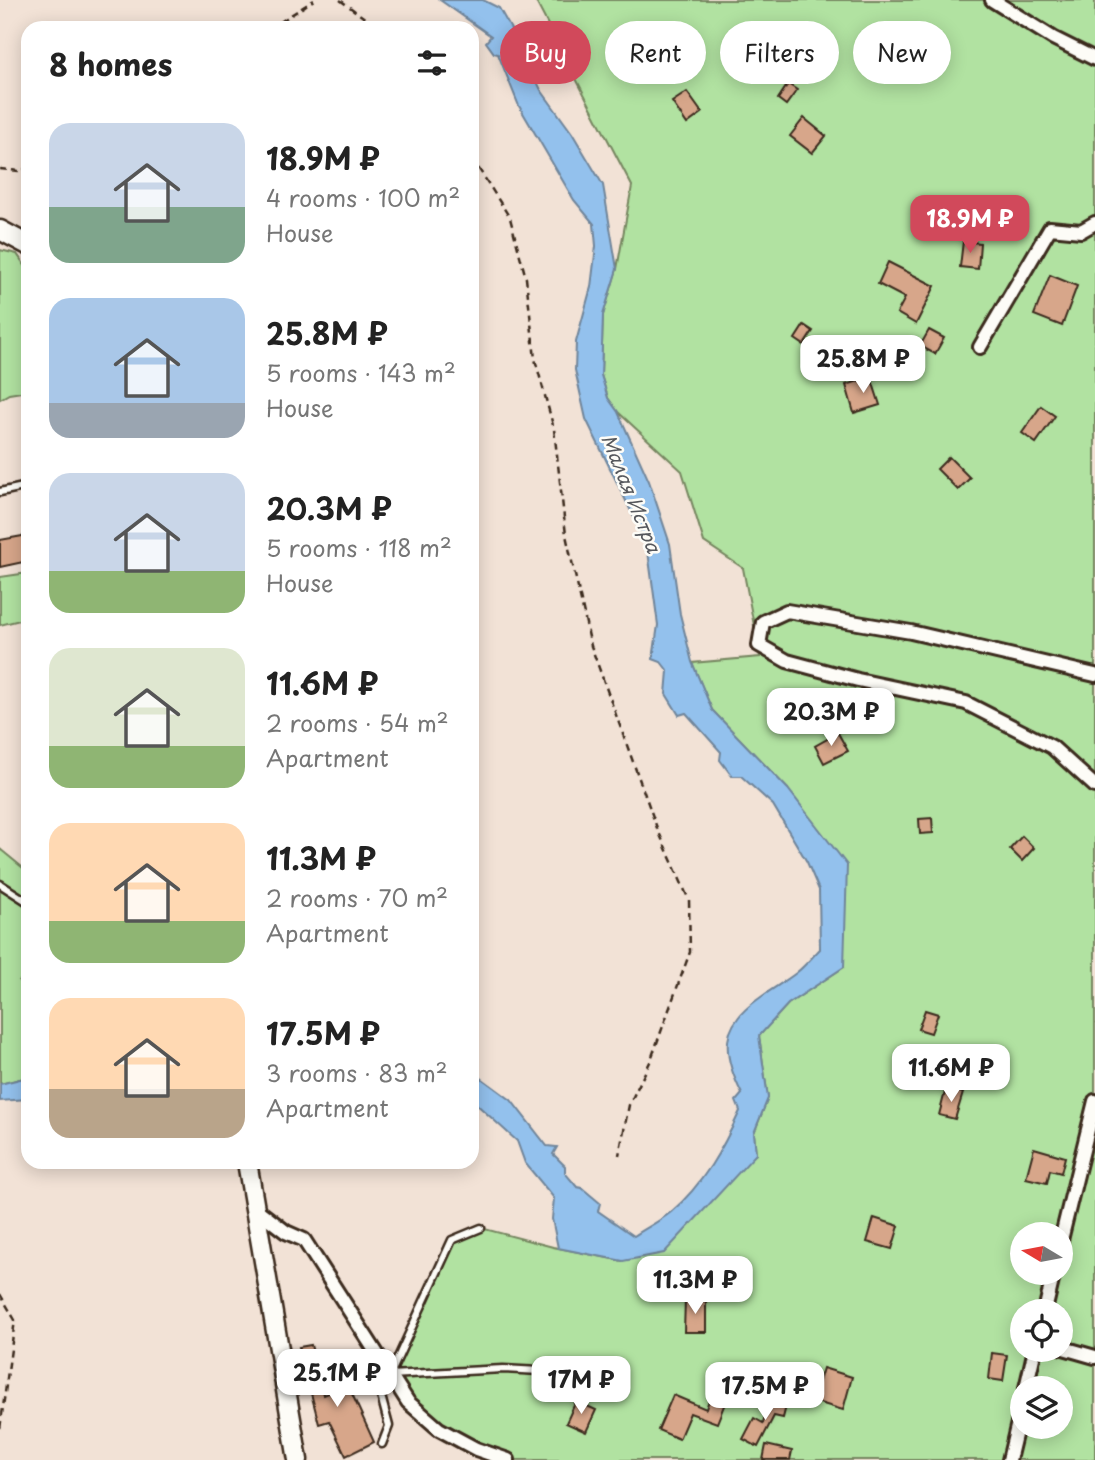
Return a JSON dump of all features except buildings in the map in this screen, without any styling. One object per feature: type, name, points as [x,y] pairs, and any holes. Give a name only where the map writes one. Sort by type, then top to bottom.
[{"type":"main road","points":[[0,230],[21,241]]},
{"type":"main road","points":[[248,1169],[298,1460]]},
{"type":"street","points":[[992,0],[1053,38],[1095,59]]},
{"type":"street","points":[[980,347],[1050,228],[1082,230],[1095,223]]},
{"type":"street","points":[[1095,675],[911,632],[787,611],[763,622],[759,645],[787,660],[822,670],[966,703],[1052,747],[1095,786]]},
{"type":"street","points":[[1066,1222],[1091,1137],[1095,1101]]},
{"type":"street","points":[[256,1209],[286,1232],[304,1240],[408,1402],[439,1429],[476,1449],[508,1460]]},
{"type":"street","points":[[1073,1351],[1095,1357]]},
{"type":"street","points":[[1009,1460],[1014,1439]]},
{"type":"lane","points":[[0,492],[21,488]]},
{"type":"lane","points":[[0,884],[21,898]]},
{"type":"lane","points":[[382,1444],[389,1426],[381,1396],[390,1375],[452,1240],[481,1228]]},
{"type":"lane","points":[[390,1375],[503,1369],[614,1375]]},
{"type":"path","points":[[282,21],[314,0]]},
{"type":"path","points":[[340,0],[368,21]]},
{"type":"path","points":[[0,169],[21,171]]},
{"type":"path","points":[[479,169],[510,218],[526,278],[535,359],[554,429],[566,535],[592,646],[648,805],[689,900],[690,952],[650,1062],[629,1105],[619,1155]]},
{"type":"path","points":[[0,1294],[15,1320],[0,1429]]},
{"type":"green space","points":[[535,0],[1095,0],[1095,1460],[508,1460],[439,1429],[390,1375],[452,1240],[481,1228],[622,1261],[756,1154],[754,1133],[768,1098],[759,1036],[788,1004],[844,967],[788,789],[712,710],[692,663],[760,657],[743,568],[704,542],[682,471],[618,412],[608,398],[601,375],[603,315],[617,269],[632,186],[579,84],[591,84],[591,21],[546,21]]},
{"type":"green space","points":[[0,250],[17,254],[21,260],[21,392],[0,399]]},
{"type":"green space","points":[[21,574],[21,620],[0,625],[0,577]]},
{"type":"green space","points":[[0,849],[21,866],[21,1079],[0,1084]]},
{"type":"water","points":[[440,0],[483,0],[499,8],[506,21],[500,21],[500,59],[486,42],[491,36],[479,28],[479,21],[470,21]]},
{"type":"water","name":"Малая Истра","points":[[510,84],[538,84],[603,185],[617,269],[603,315],[601,375],[608,398],[618,412],[649,481],[670,544],[680,614],[692,662],[712,710],[788,789],[847,865],[844,967],[788,1004],[759,1036],[768,1098],[754,1133],[756,1154],[664,1253],[623,1261],[558,1248],[552,1219],[554,1198],[525,1163],[517,1141],[479,1106],[479,1076],[511,1100],[547,1146],[557,1147],[553,1154],[565,1166],[565,1173],[577,1187],[600,1203],[598,1211],[634,1236],[667,1215],[693,1190],[727,1139],[740,1111],[736,1101],[742,1094],[729,1061],[728,1041],[731,1029],[755,1001],[796,973],[820,949],[819,890],[807,862],[773,805],[741,776],[732,776],[720,760],[721,752],[686,713],[679,715],[666,694],[668,671],[661,662],[653,659],[658,625],[647,544],[586,419],[575,370],[576,342],[591,287],[596,246],[594,224],[574,200],[519,106]]},
{"type":"water","points":[[21,1079],[21,1100],[0,1101],[0,1084]]}]
